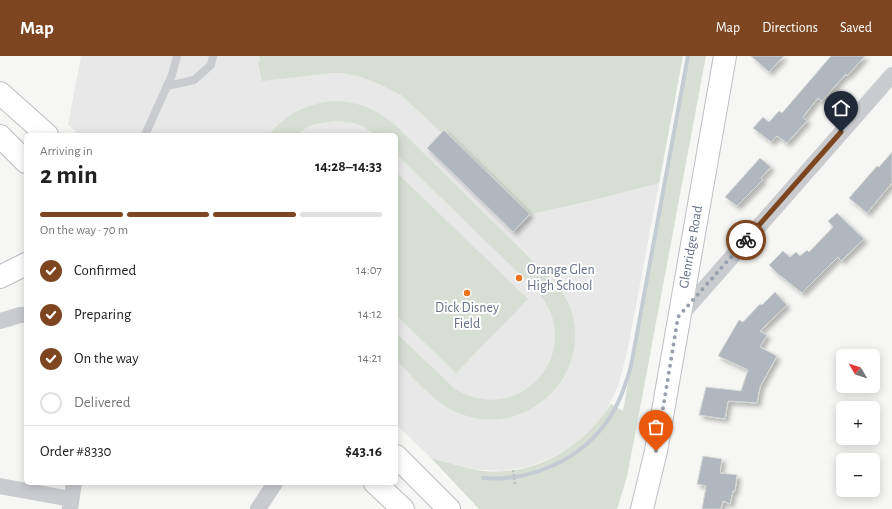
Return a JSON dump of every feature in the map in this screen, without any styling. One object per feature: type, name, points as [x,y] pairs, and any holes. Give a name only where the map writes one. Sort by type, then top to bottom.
[{"type":"street","name":"Glenridge Road","points":[[642,509],[656,451],[678,317],[725,56]]},
{"type":"street","points":[[678,317],[892,75]]},
{"type":"street","points":[[0,93],[44,133]]},
{"type":"street","points":[[0,136],[24,160]]},
{"type":"street","points":[[0,277],[24,265]]},
{"type":"street","points":[[0,321],[24,315]]},
{"type":"street","points":[[398,458],[449,509]]},
{"type":"street","points":[[0,486],[70,504],[74,485]]},
{"type":"street","points":[[258,509],[274,485]]},
{"type":"street","points":[[377,485],[403,509]]},
{"type":"lane","points":[[146,133],[172,75],[177,56]]},
{"type":"lane","points":[[167,86],[194,80],[211,65],[213,56]]},
{"type":"path","points":[[513,470],[515,485]]},
{"type":"shaded area","name":"Orange Glen High School","points":[[81,56],[683,56],[627,353],[618,386],[605,413],[595,426],[570,448],[549,459],[527,467],[503,471],[472,469],[431,458],[398,426],[398,133],[78,133],[68,125]]},
{"type":"shaded area","points":[[259,56],[683,56],[659,183],[590,201],[530,214],[445,130],[442,133],[401,95],[377,83],[358,76],[342,73],[262,81],[258,62],[260,61]]},
{"type":"shaded area","points":[[686,56],[706,56],[627,477],[617,509],[479,509],[431,458],[484,471],[522,469],[557,456],[587,433],[611,404],[623,411]]},
{"type":"shaded area","points":[[325,102],[344,102],[367,107],[394,124],[558,286],[564,294],[574,322],[575,344],[570,365],[560,383],[546,398],[529,410],[510,417],[489,420],[467,416],[456,412],[428,393],[398,362],[398,335],[455,389],[480,399],[503,399],[524,391],[540,376],[551,357],[555,336],[550,313],[536,290],[398,156],[398,133],[373,133],[355,123],[335,121],[315,124],[299,133],[271,133],[283,121],[298,111],[315,104]]},
{"type":"shaded area","points":[[398,174],[528,299],[456,373],[398,317]]},
{"type":"building","points":[[751,56],[784,56],[769,72]]},
{"type":"building","points":[[831,56],[865,56],[847,76],[846,74],[822,101],[818,98],[803,117],[807,121],[787,143],[777,136],[771,142],[753,128],[763,117],[769,122],[779,111],[782,113]]},
{"type":"building","points":[[444,130],[530,214],[513,232],[427,148]]},
{"type":"building","points":[[892,152],[892,183],[867,213],[849,198],[877,166],[879,167]]},
{"type":"building","points":[[760,158],[771,167],[761,178],[763,180],[737,206],[725,197]]},
{"type":"building","points":[[837,213],[864,239],[841,261],[838,257],[802,293],[769,265],[783,251],[790,257],[796,252],[800,256],[807,250],[809,252],[833,227],[828,221]]},
{"type":"building","points":[[775,292],[787,305],[760,331],[767,335],[760,347],[777,356],[760,387],[757,403],[728,401],[725,419],[699,415],[706,387],[741,391],[748,370],[718,356],[739,320],[743,322],[760,304],[762,305]]},
{"type":"building","points":[[703,456],[722,459],[720,473],[737,475],[735,491],[733,491],[730,504],[723,501],[721,509],[702,509],[706,486],[697,484]]},
{"type":"waterway","points":[[483,478],[520,476],[538,472],[571,456],[586,445],[599,432],[610,417],[620,399],[631,366],[688,56]]},
{"type":"way so far","points":[[656,451],[678,317],[746,240]]},
{"type":"place","name":"Orange Glen High School","points":[[519,278]]},
{"type":"place","name":"Dick Disney Field","points":[[467,293]]},
{"type":"route","points":[[746,240],[841,132]]}]
